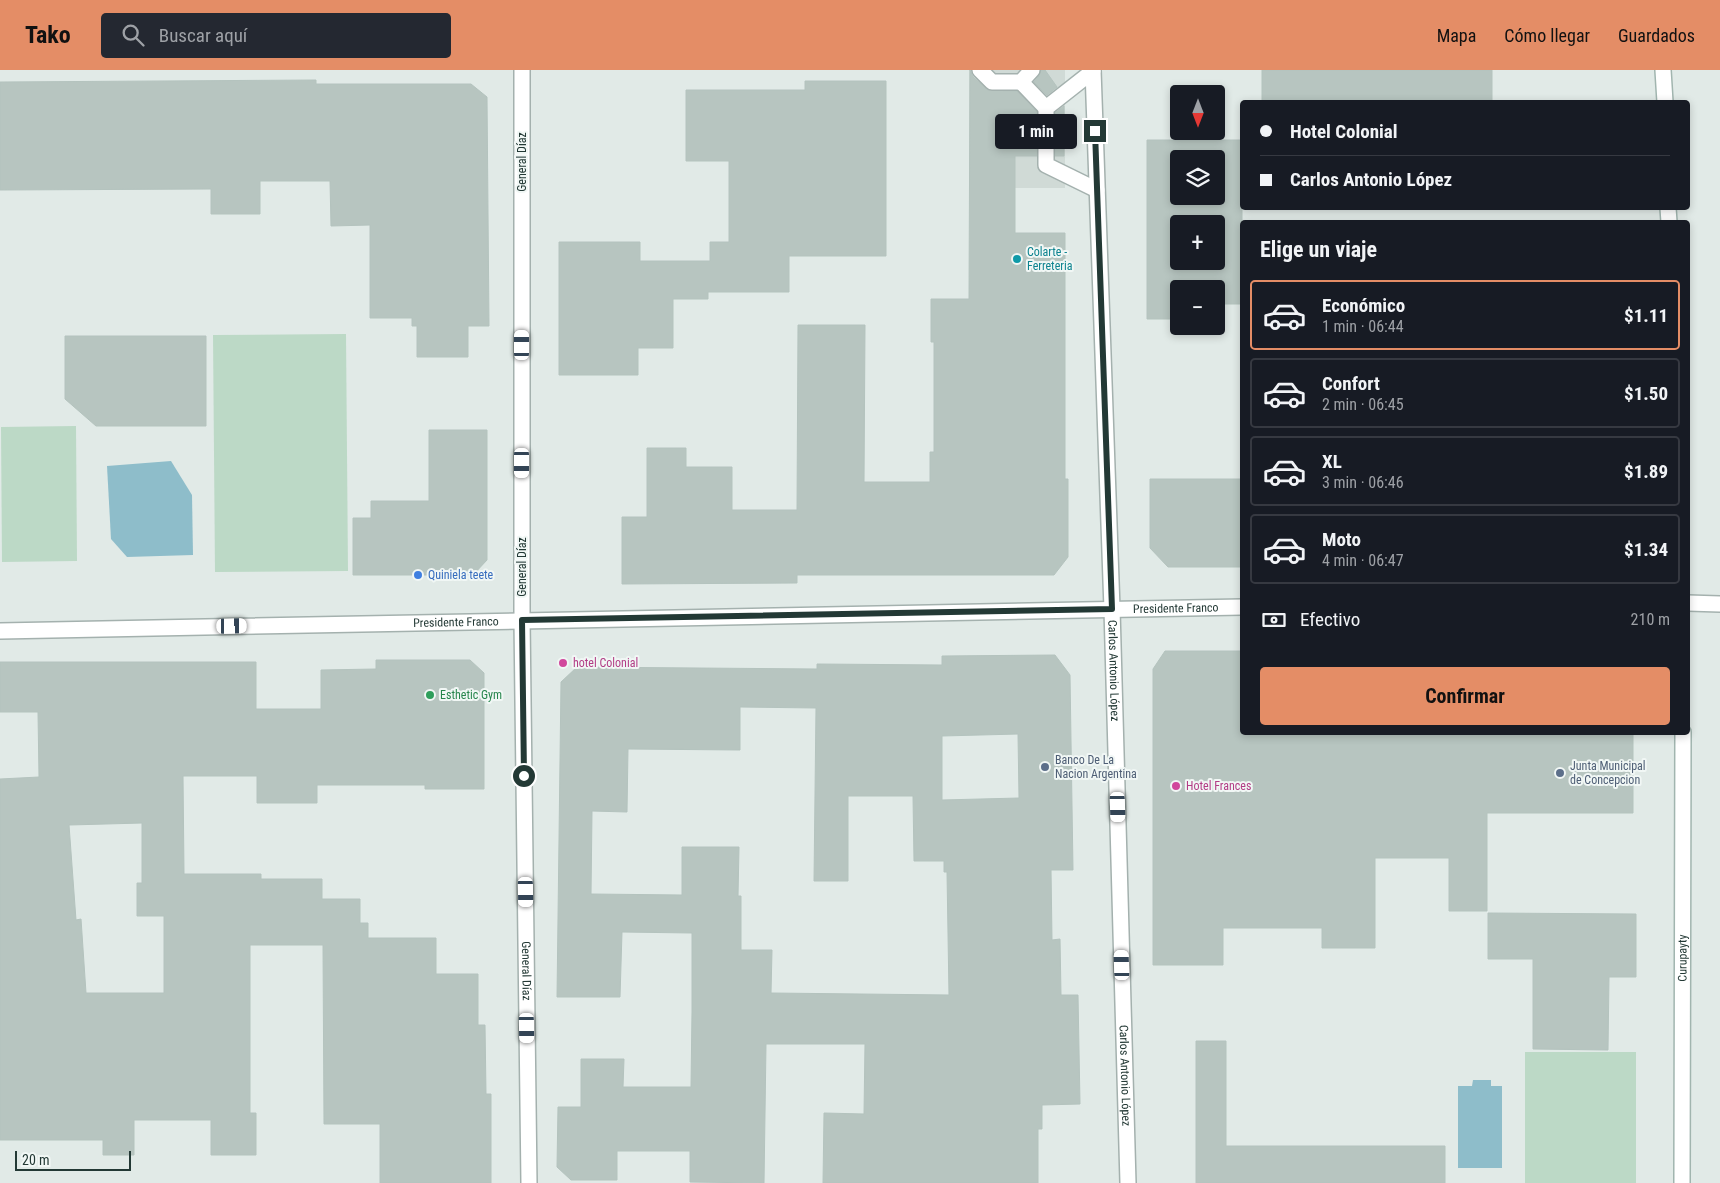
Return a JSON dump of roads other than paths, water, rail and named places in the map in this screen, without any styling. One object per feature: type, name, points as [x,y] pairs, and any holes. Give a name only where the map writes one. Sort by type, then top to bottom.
[{"type":"street","name":"General Díaz","points":[[522,70],[522,620],[529,1183]]},
{"type":"street","points":[[980,70],[992,82],[1021,82],[1046,108],[1046,165],[1097,190]]},
{"type":"street","points":[[1021,82],[1032,70]]},
{"type":"street","points":[[1663,70],[1665,100]]},
{"type":"street","points":[[1046,108],[1093,71]]},
{"type":"street","name":"Carlos Antonio López","points":[[1093,71],[1112,609],[1128,1183]]},
{"type":"street","points":[[1690,602],[1720,604]]},
{"type":"street","name":"Presidente Franco","points":[[0,631],[1240,607]]},
{"type":"street","name":"Curupayty","points":[[1682,735],[1682,1183]]},
{"type":"water","points":[[171,461],[192,495],[193,555],[127,557],[111,539],[107,466]]},
{"type":"water","points":[[1473,1080],[1491,1080],[1491,1086],[1502,1086],[1502,1168],[1458,1168],[1458,1086],[1472,1086]]},
{"type":"place","name":"Colarte - Ferreteria","points":[[1017,259]]},
{"type":"place","name":"Quiniela teete","points":[[418,575]]},
{"type":"place","name":"hotel Colonial","points":[[563,663]]},
{"type":"place","name":"Esthetic Gym","points":[[430,695]]},
{"type":"place","name":"Banco De La Nacion Argentina","points":[[1045,767]]},
{"type":"place","name":"Junta Municipal de Concepcion","points":[[1560,773]]},
{"type":"place","name":"Hotel Frances","points":[[1176,786]]}]
